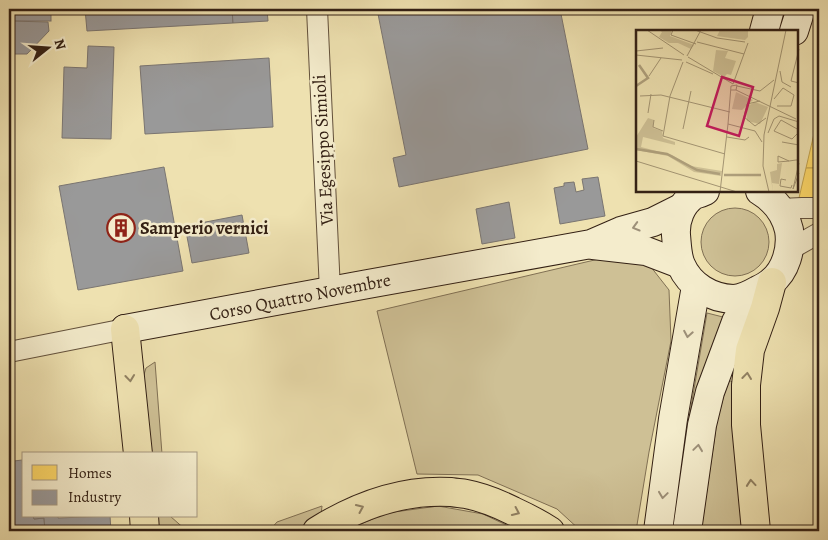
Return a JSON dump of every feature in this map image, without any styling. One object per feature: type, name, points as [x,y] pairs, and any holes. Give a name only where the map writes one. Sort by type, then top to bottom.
[{"type":"highway","points":[[756,531],[746,424],[746,385],[750,350],[765,308],[762,288]]},
{"type":"highway","points":[[125,329],[138,452]]},
{"type":"highway","points":[[317,531],[338,518],[368,505],[407,494],[434,491],[466,494],[501,505],[550,531]]},
{"type":"highway","points":[[144,518],[146,531]]},
{"type":"main road","points":[[764,30],[770,9]]},
{"type":"main road","points":[[794,30],[801,9]]},
{"type":"main road","name":"Corso Quattro Novembre","points":[[125,329],[591,244],[621,231],[653,222],[681,208],[694,196],[703,192]]},
{"type":"main road","points":[[687,531],[702,425],[710,392],[736,322],[762,288],[780,273],[789,250],[790,236],[787,222],[772,198]]},
{"type":"main road","points":[[681,208],[675,229],[680,264],[687,277],[696,286],[714,296],[734,299],[762,288]]},
{"type":"main road","name":"Corso Quattro Novembre","points":[[591,244],[646,251],[680,264]]},
{"type":"main road","points":[[658,531],[673,419],[696,286]]},
{"type":"street","name":"Via Egesippo Simioli","points":[[317,9],[330,291]]},
{"type":"street","points":[[772,198],[802,208],[819,208]]},
{"type":"street","points":[[789,250],[819,233]]},
{"type":"street","name":"Corso Quattro Novembre","points":[[9,352],[125,329]]},
{"type":"shaded area","points":[[735,208],[748,211],[759,218],[766,229],[769,242],[766,255],[759,266],[748,273],[735,276],[722,273],[711,266],[704,255],[701,242],[704,229],[711,218],[722,211]]},
{"type":"shaded area","points":[[603,258],[647,262],[669,290],[671,341],[649,452],[636,531],[581,531],[557,509],[478,475],[417,474],[377,311]]},
{"type":"shaded area","points":[[707,313],[727,318],[683,473],[679,477]]},
{"type":"shaded area","points":[[155,362],[162,452],[148,452],[143,378],[146,368]]},
{"type":"shaded area","points":[[728,380],[735,383],[747,531],[701,531],[717,421]]},
{"type":"shaded area","points":[[322,506],[321,515],[300,531],[269,531],[277,522]]},
{"type":"shaded area","points":[[438,506],[483,514],[519,531],[344,531],[387,513]]},
{"type":"shaded area","points":[[153,518],[172,518],[187,531],[155,531]]},
{"type":"building: Homes","points":[[819,113],[819,168],[806,168],[813,138]]},
{"type":"building: Homes","points":[[806,168],[819,168],[819,199],[799,198]]},
{"type":"building: Industry","points":[[9,9],[51,9],[51,21],[9,21]]},
{"type":"building: Industry","points":[[85,9],[232,9],[233,23],[87,31]]},
{"type":"building: Industry","points":[[232,9],[267,9],[268,21],[233,23]]},
{"type":"building: Industry","points":[[377,9],[560,9],[588,149],[399,187],[393,158],[406,155]]},
{"type":"building: Industry","points":[[9,21],[48,22],[49,31],[27,54],[9,54]]},
{"type":"building: Industry","points":[[88,46],[114,47],[111,139],[62,138],[64,67],[87,68]]},
{"type":"building: Industry","points":[[269,58],[273,127],[145,134],[140,66]]},
{"type":"building: Industry","name":"Samperio vernici","points":[[164,167],[183,271],[78,290],[59,186]]},
{"type":"building: Industry","points":[[598,177],[605,216],[560,224],[554,188],[564,186],[564,183],[574,182],[576,192],[584,190],[582,179]]},
{"type":"building: Industry","points":[[509,202],[515,238],[482,244],[476,209]]},
{"type":"building: Industry","points":[[242,215],[249,253],[192,263],[185,226]]},
{"type":"building: Industry","points":[[9,428],[11,428],[14,461],[22,460],[22,518],[44,518],[45,531],[9,531]]},
{"type":"building: Industry","points":[[44,518],[110,518],[111,531],[45,531]]},
{"type":"place","name":"Samperio vernici","points":[[121,228]]}]
